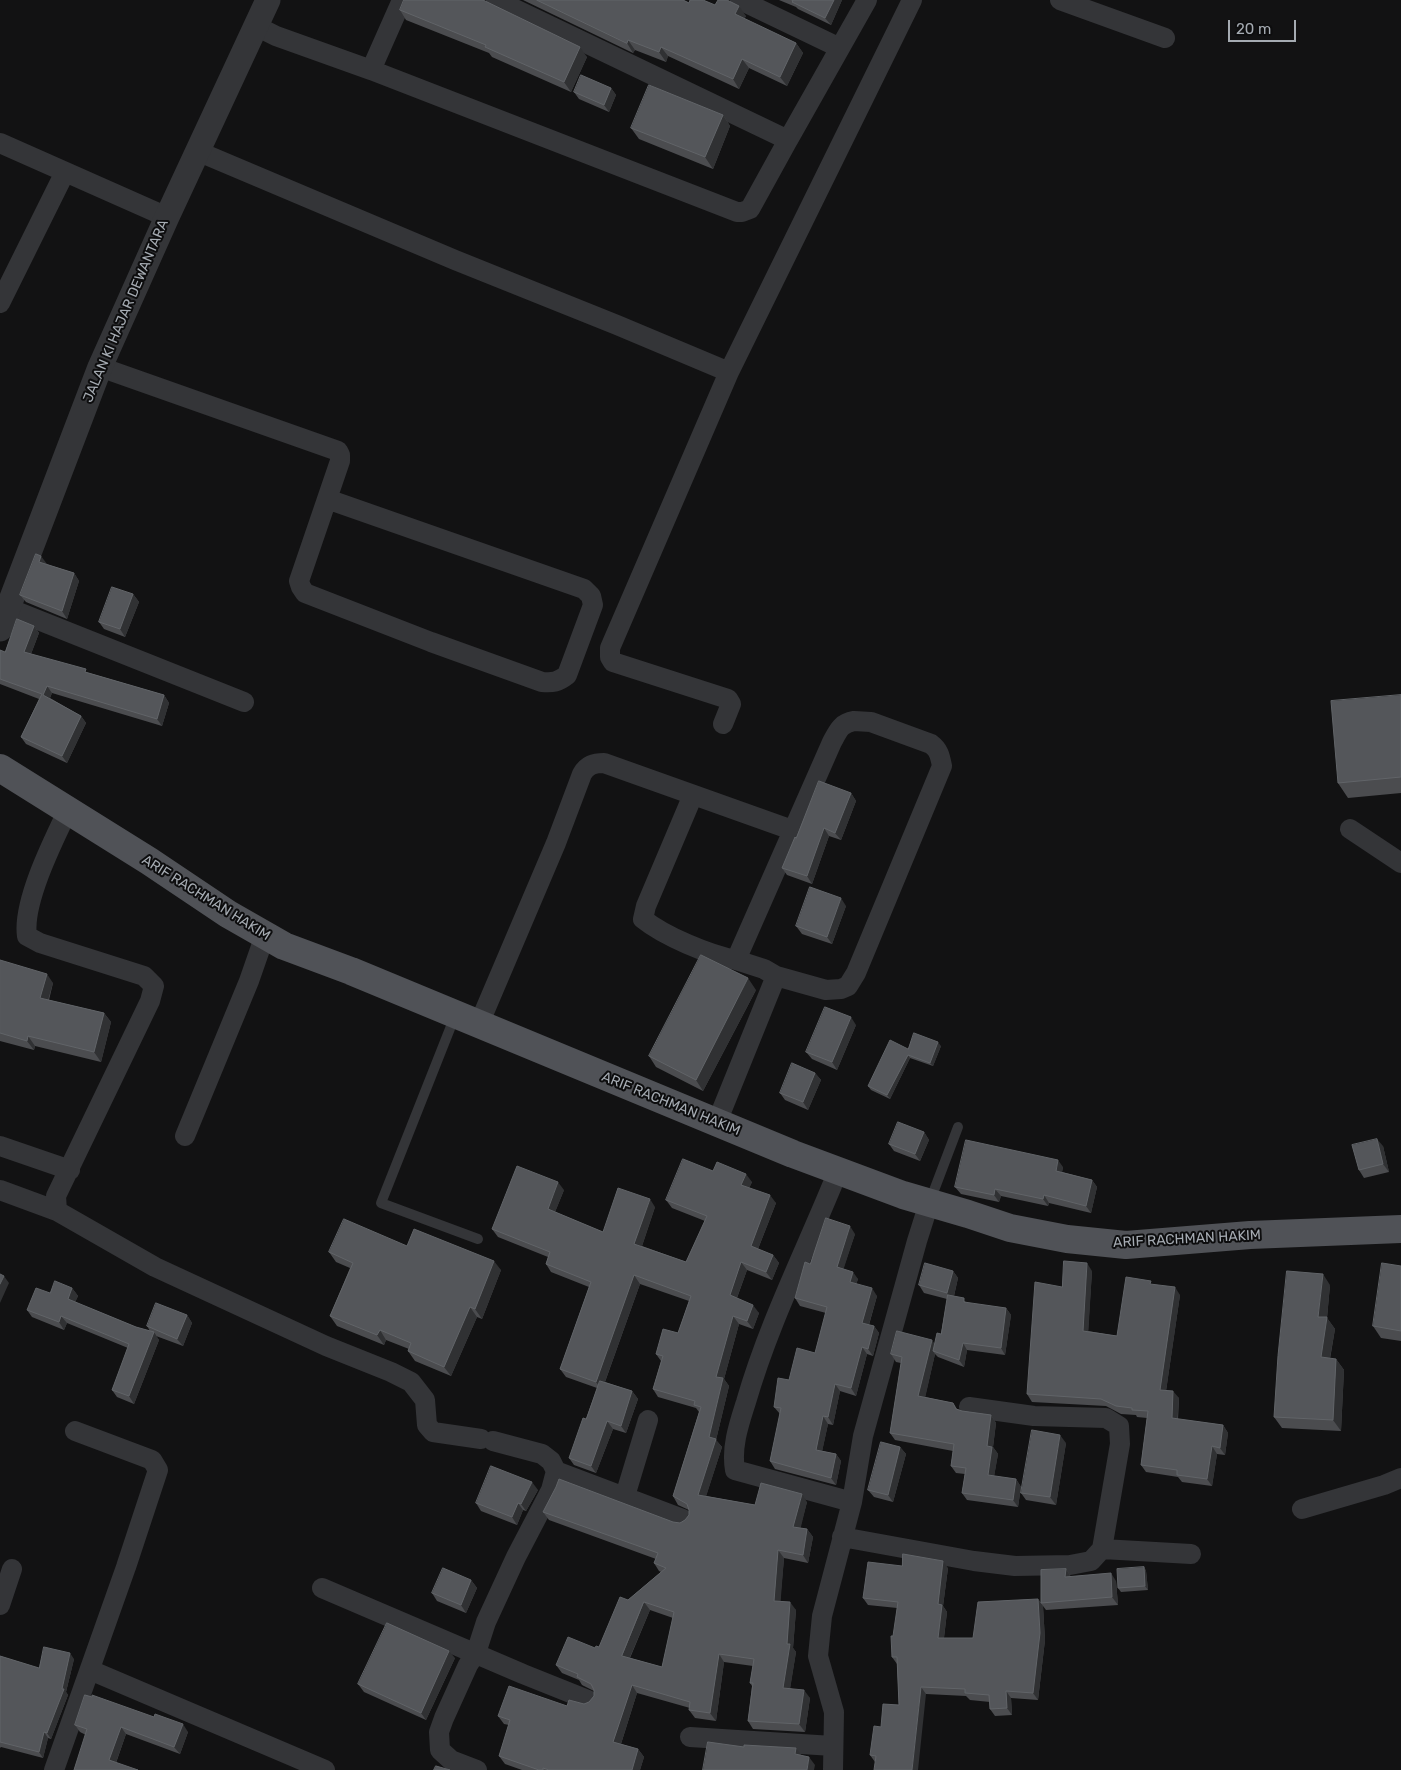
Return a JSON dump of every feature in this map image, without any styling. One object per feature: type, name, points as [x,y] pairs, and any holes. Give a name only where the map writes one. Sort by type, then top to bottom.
[{"type":"main road","name":"ARIF RACHMAN HAKIM","points":[[0,768],[228,914],[284,946],[838,1171],[929,1203],[1010,1228],[1067,1239],[1126,1245],[1250,1235],[1401,1229]]},
{"type":"street","name":"JALAN KI HAJAR DEWANTARA","points":[[4,618],[100,367],[197,151],[268,0]]},
{"type":"street","points":[[371,70],[402,0]]},
{"type":"street","points":[[496,0],[788,140]]},
{"type":"street","points":[[740,0],[840,48]]},
{"type":"street","points":[[256,26],[276,36],[371,70],[737,212],[742,212],[750,209],[867,0]]},
{"type":"street","points":[[723,724],[731,704],[728,700],[613,662],[609,653],[729,372],[912,0]]},
{"type":"street","points":[[1060,0],[1165,38]]},
{"type":"street","points":[[0,143],[167,217]]},
{"type":"street","points":[[197,151],[455,260],[617,324],[729,372]]},
{"type":"street","points":[[0,303],[65,172]]},
{"type":"street","points":[[100,367],[338,451],[340,458],[299,581],[305,593],[431,642],[542,682],[552,683],[560,681],[567,675],[593,604],[591,596],[584,589],[327,499]]},
{"type":"street","points":[[4,618],[244,702]]},
{"type":"street","points":[[693,795],[646,906],[643,919],[654,928],[710,953],[764,969],[776,976],[832,990],[848,986],[856,972],[938,778],[942,766],[940,755],[931,744],[880,726],[861,721],[846,722],[840,726],[792,830],[736,960]]},
{"type":"street","points":[[467,1020],[556,843],[584,770],[589,766],[596,763],[604,763],[792,830]]},
{"type":"street","points":[[57,1210],[56,1196],[150,1000],[154,986],[144,976],[40,943],[28,936],[26,925],[29,903],[53,841],[68,810]]},
{"type":"street","points":[[1350,829],[1401,863]]},
{"type":"street","points":[[185,1136],[249,981],[265,935]]},
{"type":"street","points":[[717,1122],[776,976]]},
{"type":"street","points":[[0,1146],[70,1170]]},
{"type":"street","points":[[838,1171],[756,1366],[738,1428],[734,1460],[735,1470],[852,1502]]},
{"type":"street","points":[[0,1190],[57,1210],[154,1267],[326,1346],[411,1382],[425,1400],[427,1425],[433,1432],[487,1440],[542,1454],[551,1461],[556,1471],[551,1490],[516,1557],[486,1622],[476,1653],[451,1700],[439,1732],[438,1744],[440,1750],[451,1760],[477,1770]]},
{"type":"street","points":[[833,1770],[834,1712],[818,1656],[822,1616],[852,1502],[863,1436],[929,1203]]},
{"type":"street","points":[[842,1536],[1015,1566],[1077,1564],[1091,1561],[1102,1549],[1120,1444],[1119,1426],[1106,1418],[1034,1416],[969,1407]]},
{"type":"street","points":[[625,1496],[648,1420]]},
{"type":"street","points":[[54,1770],[126,1567],[158,1470],[152,1460],[76,1431]]},
{"type":"street","points":[[556,1471],[682,1519]]},
{"type":"street","points":[[1302,1509],[1384,1485],[1401,1478]]},
{"type":"street","points":[[1102,1549],[1191,1554]]},
{"type":"street","points":[[0,1605],[12,1569]]},
{"type":"street","points":[[322,1588],[588,1700]]},
{"type":"street","points":[[90,1670],[325,1770]]},
{"type":"street","points":[[690,1737],[833,1746]]},
{"type":"lane","points":[[467,1020],[381,1203],[478,1239]]},
{"type":"lane","points":[[929,1203],[958,1127]]},
{"type":"building","points":[[404,0],[483,0],[580,47],[564,82],[485,47],[486,45],[400,10]]},
{"type":"building","points":[[537,0],[683,0],[689,3],[690,0],[703,0],[715,5],[718,0],[727,0],[739,6],[735,14],[796,43],[780,77],[742,59],[733,79],[661,47],[659,52],[628,40],[627,43]]},
{"type":"building","points":[[792,0],[834,0],[825,18],[792,2]]},
{"type":"building","points":[[581,75],[611,88],[604,105],[574,92]]},
{"type":"building","points":[[649,85],[723,115],[705,157],[631,128]]},
{"type":"building","points":[[36,554],[41,556],[39,562],[74,573],[62,611],[20,595]]},
{"type":"building","points":[[112,587],[133,594],[120,629],[99,622]]},
{"type":"building","points":[[17,619],[34,626],[24,652],[86,669],[85,672],[164,695],[157,719],[47,686],[43,695],[81,716],[62,756],[21,737],[42,694],[0,679],[0,650],[5,652]]},
{"type":"building","points":[[1401,695],[1401,777],[1338,783],[1331,701]]},
{"type":"building","points":[[819,781],[851,793],[835,833],[824,828],[807,876],[782,868]]},
{"type":"building","points":[[810,887],[841,898],[827,937],[796,926]]},
{"type":"building","points":[[701,955],[748,978],[696,1080],[649,1056]]},
{"type":"building","points":[[0,960],[47,974],[40,998],[104,1013],[94,1052],[28,1036],[27,1041],[0,1033]]},
{"type":"building","points":[[825,1007],[851,1017],[832,1062],[806,1052]]},
{"type":"building","points":[[914,1033],[938,1042],[930,1063],[908,1055],[887,1095],[868,1086],[890,1040],[908,1049]]},
{"type":"building","points":[[792,1063],[815,1073],[803,1102],[780,1093]]},
{"type":"building","points":[[898,1122],[924,1132],[915,1154],[889,1144]]},
{"type":"building","points":[[1377,1139],[1383,1164],[1359,1170],[1352,1145]]},
{"type":"building","points":[[966,1140],[1058,1160],[1056,1171],[1092,1180],[1086,1206],[1044,1195],[1043,1199],[995,1189],[994,1195],[955,1187]]},
{"type":"building","points":[[683,1159],[713,1171],[717,1162],[746,1174],[741,1185],[770,1195],[751,1246],[773,1255],[766,1272],[741,1262],[730,1295],[753,1305],[747,1321],[733,1316],[716,1377],[723,1378],[709,1437],[716,1439],[698,1495],[755,1505],[761,1483],[802,1494],[793,1527],[807,1529],[803,1555],[778,1550],[774,1601],[790,1602],[787,1644],[790,1644],[783,1688],[804,1690],[799,1724],[748,1721],[753,1683],[750,1683],[754,1659],[719,1654],[710,1713],[689,1710],[690,1702],[632,1685],[613,1742],[638,1749],[632,1770],[549,1770],[543,1768],[543,1770],[539,1770],[499,1756],[510,1720],[498,1716],[509,1686],[567,1706],[569,1700],[584,1704],[589,1702],[594,1696],[591,1684],[577,1677],[578,1674],[556,1665],[568,1637],[595,1648],[596,1646],[599,1647],[620,1597],[628,1600],[666,1568],[654,1563],[658,1553],[543,1512],[559,1479],[673,1522],[680,1523],[685,1520],[689,1515],[687,1504],[673,1496],[701,1407],[694,1405],[695,1401],[653,1389],[663,1356],[656,1354],[663,1329],[678,1333],[691,1296],[634,1275],[596,1382],[560,1369],[591,1282],[546,1264],[550,1252],[492,1229],[517,1166],[558,1182],[548,1209],[603,1232],[618,1188],[650,1199],[634,1244],[686,1262],[707,1216],[666,1200]],"holes":[[[644,1602],[674,1612],[662,1667],[622,1656]]]},
{"type":"building","points":[[826,1218],[850,1226],[837,1267],[853,1272],[850,1282],[872,1288],[862,1323],[874,1326],[868,1349],[862,1347],[851,1388],[835,1384],[828,1417],[823,1416],[816,1450],[836,1454],[831,1478],[770,1461],[781,1408],[774,1407],[778,1378],[789,1380],[797,1348],[815,1353],[827,1307],[795,1298],[805,1262],[810,1264]]},
{"type":"building","points":[[344,1219],[407,1246],[414,1229],[494,1261],[475,1309],[470,1307],[444,1367],[408,1351],[411,1343],[380,1330],[377,1335],[330,1316],[353,1263],[329,1252]]},
{"type":"building","points":[[1064,1261],[1087,1263],[1083,1331],[1117,1336],[1126,1277],[1151,1281],[1150,1284],[1175,1287],[1160,1390],[1173,1391],[1172,1418],[1223,1425],[1220,1448],[1212,1446],[1207,1479],[1177,1475],[1177,1470],[1141,1465],[1148,1411],[1116,1406],[1101,1399],[1027,1394],[1035,1282],[1062,1287]]},
{"type":"building","points":[[925,1263],[953,1271],[947,1293],[919,1285]]},
{"type":"building","points":[[1382,1263],[1401,1266],[1401,1331],[1373,1326]]},
{"type":"building","points":[[1287,1271],[1323,1274],[1318,1317],[1327,1317],[1321,1357],[1336,1359],[1333,1420],[1274,1417]]},
{"type":"building","points":[[0,1274],[4,1276],[0,1284]]},
{"type":"building","points":[[55,1281],[72,1288],[68,1299],[136,1327],[154,1332],[129,1396],[112,1390],[129,1344],[61,1316],[59,1322],[27,1310],[36,1288],[50,1293]]},
{"type":"building","points":[[948,1295],[964,1298],[964,1302],[1006,1308],[1001,1348],[963,1343],[959,1360],[933,1351],[937,1333],[941,1334]]},
{"type":"building","points":[[156,1303],[187,1315],[177,1339],[147,1326]]},
{"type":"building","points":[[897,1331],[932,1340],[918,1396],[953,1403],[956,1409],[962,1411],[991,1415],[987,1446],[992,1447],[988,1475],[1016,1479],[1013,1500],[962,1493],[966,1468],[951,1466],[954,1444],[890,1433],[902,1357],[891,1354]]},
{"type":"building","points":[[600,1381],[632,1391],[621,1426],[607,1421],[591,1466],[569,1458],[583,1418],[586,1419]]},
{"type":"building","points":[[1032,1430],[1060,1435],[1050,1497],[1021,1493]]},
{"type":"building","points":[[881,1442],[900,1447],[888,1495],[868,1490]]},
{"type":"building","points":[[491,1466],[532,1482],[521,1504],[518,1503],[512,1517],[476,1503]]},
{"type":"building","points":[[903,1554],[943,1561],[938,1604],[942,1605],[938,1638],[973,1638],[978,1602],[1038,1599],[1040,1633],[1033,1693],[1006,1691],[1007,1708],[990,1709],[989,1695],[965,1693],[965,1689],[921,1687],[912,1770],[874,1770],[876,1756],[870,1755],[874,1726],[881,1727],[883,1704],[899,1705],[897,1657],[892,1657],[891,1636],[893,1636],[898,1602],[863,1598],[868,1562],[902,1566]]},
{"type":"building","points":[[1144,1567],[1145,1586],[1118,1588],[1117,1569]]},
{"type":"building","points":[[443,1568],[471,1580],[461,1605],[432,1593]]},
{"type":"building","points":[[1066,1569],[1065,1577],[1111,1573],[1112,1597],[1041,1603],[1041,1570]]},
{"type":"building","points":[[387,1623],[449,1651],[421,1713],[358,1684]]},
{"type":"building","points":[[44,1647],[70,1653],[62,1689],[64,1689],[47,1733],[44,1732],[39,1752],[0,1742],[0,1656],[39,1668]]},
{"type":"building","points":[[85,1695],[92,1697],[92,1695],[154,1717],[155,1714],[183,1724],[174,1747],[121,1727],[109,1760],[138,1770],[74,1770],[87,1729],[75,1725]]},
{"type":"building","points":[[708,1742],[744,1747],[744,1745],[796,1748],[795,1754],[809,1757],[807,1770],[703,1770]]},
{"type":"building","points":[[436,1766],[450,1770],[434,1770]]}]
